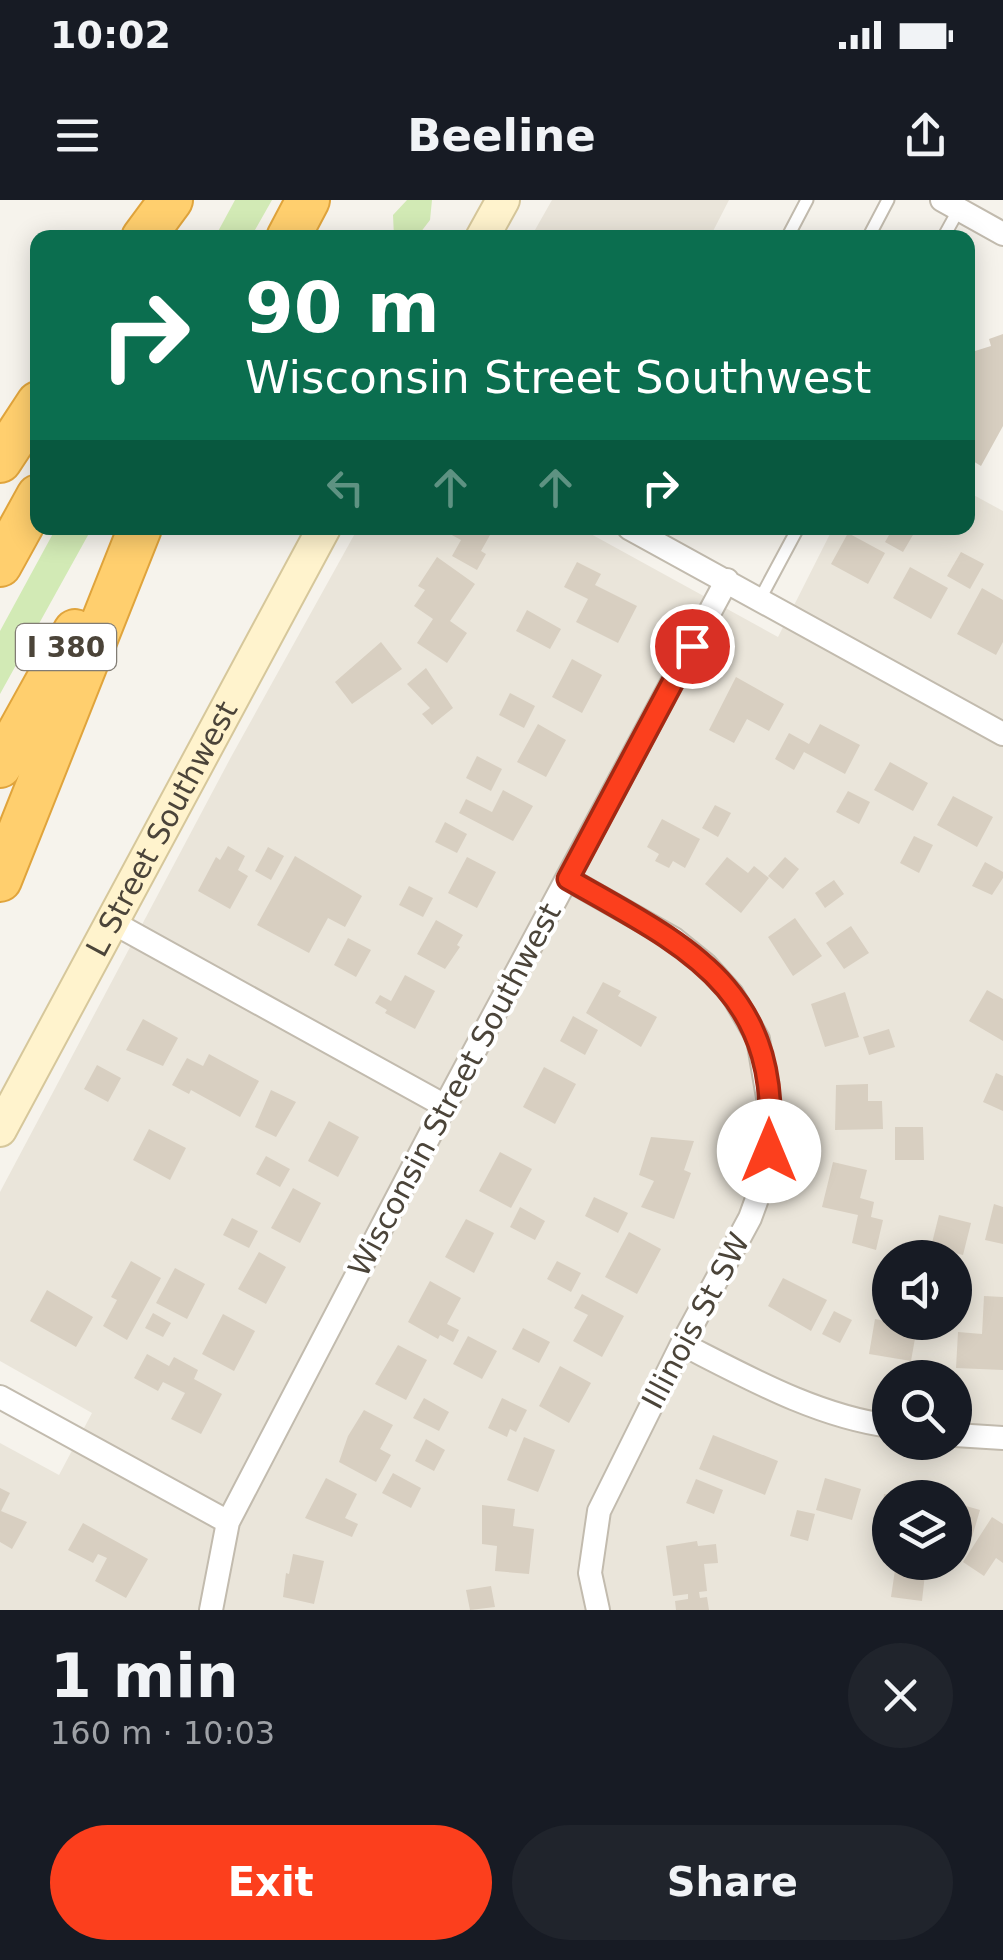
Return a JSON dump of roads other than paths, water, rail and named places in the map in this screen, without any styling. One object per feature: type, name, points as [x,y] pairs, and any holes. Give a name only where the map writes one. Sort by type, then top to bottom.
[{"type":"highway","points":[[149,230],[170,200]]},
{"type":"highway","points":[[183,230],[200,200]]},
{"type":"highway","points":[[292,230],[308,200]]},
{"type":"highway","points":[[0,461],[30,415]]},
{"type":"highway","points":[[0,565],[30,511]]},
{"type":"highway","name":"I 380","points":[[0,766],[128,535]]},
{"type":"highway","points":[[0,880],[137,535]]},
{"type":"street","points":[[486,230],[503,200]]},
{"type":"street","points":[[950,204],[1003,234]]},
{"type":"street","name":"L Street Southwest","points":[[0,1130],[320,535]]},
{"type":"street","points":[[641,535],[1003,734]]},
{"type":"street","name":"Wisconsin Street Southwest","points":[[211,1610],[228,1522],[727,580]]},
{"type":"street","name":"Illinois St SW","points":[[568,879],[674,939],[705,964],[732,994],[758,1039],[772,1121],[762,1186],[750,1218],[599,1512],[590,1573],[598,1610]]},
{"type":"street","points":[[112,922],[445,1106]]},
{"type":"street","points":[[682,1344],[773,1390],[872,1424]]},
{"type":"street","points":[[0,1397],[228,1522]]},
{"type":"street","points":[[972,1436],[1003,1438]]},
{"type":"lane","points":[[791,230],[807,200]]},
{"type":"lane","points":[[872,230],[888,200]]},
{"type":"lane","points":[[945,230],[950,204]]},
{"type":"lane","points":[[760,599],[794,535]]}]
